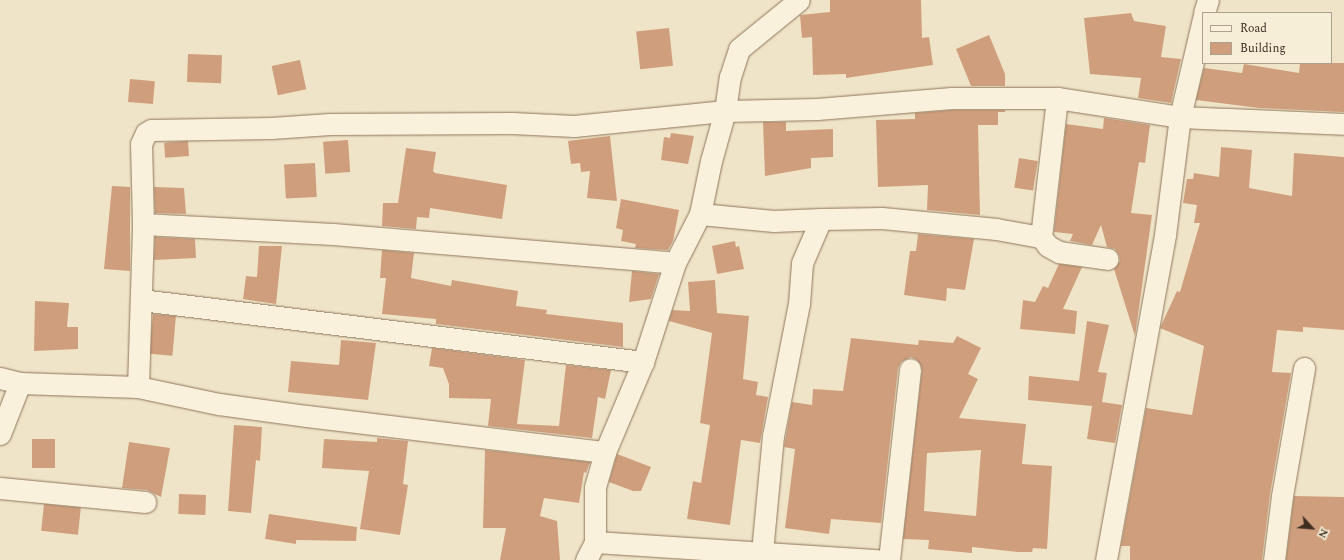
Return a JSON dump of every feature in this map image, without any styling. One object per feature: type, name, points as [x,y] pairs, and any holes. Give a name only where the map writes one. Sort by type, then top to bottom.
[{"type":"street","points":[[586,560],[595,542],[595,487],[605,452],[643,362],[676,263],[700,214],[711,161],[725,111],[730,77],[738,49],[799,0]]},
{"type":"street","points":[[1204,12],[1208,0]]},
{"type":"street","points":[[1106,560],[1165,235],[1180,117],[1202,23]]},
{"type":"street","points":[[138,387],[143,224],[141,144],[146,133],[151,130],[271,128],[330,124],[574,126],[725,111],[817,109],[952,98],[1057,98],[1180,117],[1344,124]]},
{"type":"street","points":[[1041,237],[1057,98]]},
{"type":"street","points":[[700,214],[774,221],[882,218],[996,229],[1041,237],[1048,246],[1059,252],[1108,259]]},
{"type":"street","points":[[762,552],[773,436],[799,304],[802,263],[821,219]]},
{"type":"street","points":[[143,224],[333,234],[676,263]]},
{"type":"street","points":[[141,300],[643,362]]},
{"type":"street","points":[[1274,560],[1282,496],[1304,368]]},
{"type":"street","points":[[889,560],[910,369]]},
{"type":"street","points":[[0,378],[20,383],[138,387],[219,404],[605,452]]},
{"type":"street","points":[[0,434],[20,383]]},
{"type":"street","points":[[0,488],[144,502]]},
{"type":"street","points":[[595,542],[877,560]]},
{"type":"building","points":[[830,0],[921,0],[922,38],[929,37],[933,65],[846,78],[846,74],[813,75],[812,37],[802,38],[800,15],[830,12]]},
{"type":"building","points":[[1131,13],[1134,21],[1166,26],[1161,57],[1181,59],[1171,103],[1138,98],[1141,78],[1090,74],[1084,18]]},
{"type":"building","points":[[669,28],[673,66],[640,69],[636,31]]},
{"type":"building","points":[[989,35],[1005,74],[1005,86],[971,86],[956,49]]},
{"type":"building","points":[[188,54],[222,55],[221,83],[187,82]]},
{"type":"building","points":[[300,60],[306,89],[278,95],[272,66]]},
{"type":"building","points":[[1344,63],[1344,112],[1259,108],[1196,100],[1204,68],[1242,73],[1244,64],[1299,73],[1300,64]]},
{"type":"building","points":[[130,79],[155,81],[153,104],[128,102]]},
{"type":"building","points":[[952,110],[1005,110],[1005,112],[998,112],[998,125],[978,125],[980,215],[927,210],[928,185],[878,187],[876,120],[915,119],[915,113]]},
{"type":"building","points":[[1104,118],[1150,125],[1145,163],[1139,162],[1131,213],[1152,215],[1135,336],[1114,269],[1120,261],[1119,255],[1115,249],[1107,247],[1101,225],[1092,245],[1070,241],[1073,234],[1054,232],[1066,124],[1103,129]]},
{"type":"building","points":[[763,122],[786,122],[786,131],[833,129],[833,157],[811,158],[811,168],[765,176]]},
{"type":"building","points":[[671,133],[694,136],[688,164],[661,160],[664,137],[670,138]]},
{"type":"building","points":[[610,136],[617,201],[587,198],[590,171],[581,172],[580,163],[571,164],[568,141]]},
{"type":"building","points":[[348,140],[350,172],[325,174],[323,142]]},
{"type":"building","points":[[188,141],[189,156],[165,158],[164,143]]},
{"type":"building","points":[[1221,147],[1252,150],[1249,188],[1292,196],[1294,153],[1344,157],[1344,330],[1303,327],[1303,332],[1277,330],[1272,372],[1291,373],[1270,494],[1262,560],[1130,560],[1130,546],[1121,546],[1146,408],[1192,415],[1204,346],[1160,328],[1177,291],[1180,292],[1200,223],[1194,223],[1197,205],[1183,203],[1187,179],[1193,179],[1194,173],[1219,177]]},
{"type":"building","points":[[406,148],[436,152],[433,171],[435,173],[507,185],[502,219],[430,208],[429,218],[417,217],[416,229],[382,226],[383,203],[398,203]]},
{"type":"building","points":[[1019,158],[1038,161],[1033,191],[1014,188]]},
{"type":"building","points":[[315,163],[317,197],[286,199],[284,165]]},
{"type":"building","points":[[112,186],[130,187],[130,271],[104,269]]},
{"type":"building","points":[[154,187],[184,188],[186,214],[155,213]]},
{"type":"building","points":[[621,199],[679,210],[673,241],[668,250],[635,248],[636,244],[621,241],[623,230],[616,228]]},
{"type":"building","points":[[918,234],[974,239],[965,290],[947,288],[946,301],[904,295],[910,251],[916,251]]},
{"type":"building","points":[[155,237],[195,239],[196,258],[154,260]]},
{"type":"building","points":[[735,241],[736,247],[739,246],[744,269],[717,274],[712,246]]},
{"type":"building","points":[[259,246],[282,246],[276,304],[243,299],[246,276],[257,277]]},
{"type":"building","points":[[382,250],[414,253],[411,278],[451,286],[452,280],[518,291],[516,306],[547,310],[546,314],[623,323],[623,347],[436,324],[436,319],[382,314],[386,278],[380,278]]},
{"type":"building","points":[[1059,264],[1082,267],[1063,309],[1077,311],[1075,334],[1020,329],[1023,300],[1035,302],[1043,286],[1048,288]]},
{"type":"building","points":[[632,271],[659,274],[651,299],[629,302]]},
{"type":"building","points":[[715,280],[717,313],[749,316],[743,379],[758,382],[756,395],[768,397],[760,443],[741,440],[730,525],[687,519],[693,481],[701,483],[710,425],[700,423],[712,333],[669,321],[672,310],[690,311],[688,282]]},
{"type":"building","points":[[35,301],[69,303],[67,327],[78,327],[78,349],[34,351]]},
{"type":"building","points":[[153,314],[176,316],[172,356],[150,354]]},
{"type":"building","points":[[1087,321],[1109,325],[1098,372],[1107,373],[1102,402],[1122,405],[1115,443],[1087,439],[1092,406],[1028,400],[1029,376],[1079,381]]},
{"type":"building","points":[[957,336],[981,348],[968,374],[978,379],[959,418],[1026,424],[1022,464],[1052,466],[1047,549],[1033,548],[1032,552],[1018,552],[972,547],[972,553],[928,549],[929,540],[903,539],[922,370],[917,360],[911,357],[901,362],[898,368],[881,523],[831,519],[829,534],[785,528],[795,449],[784,447],[792,402],[812,405],[813,389],[843,391],[851,338],[918,345],[919,340],[953,343]],"holes":[[[981,450],[976,516],[924,511],[927,453]]]},
{"type":"building","points":[[341,340],[376,343],[368,400],[288,392],[291,361],[339,365]]},
{"type":"building","points":[[432,348],[525,360],[517,424],[559,426],[566,365],[611,370],[605,399],[598,397],[592,438],[488,426],[491,399],[449,398],[449,384],[443,368],[429,366]]},
{"type":"building","points":[[234,425],[262,427],[260,461],[256,460],[251,513],[228,511]]},
{"type":"building","points":[[377,438],[408,441],[403,484],[408,485],[400,535],[360,529],[369,471],[322,468],[324,439],[377,442]]},
{"type":"building","points":[[32,439],[55,439],[55,468],[32,468]]},
{"type":"building","points":[[129,442],[170,448],[161,497],[147,490],[122,488]]},
{"type":"building","points":[[485,450],[590,462],[586,473],[584,472],[579,503],[544,498],[540,516],[557,521],[560,560],[500,560],[506,528],[483,528]]},
{"type":"building","points":[[617,454],[651,467],[641,491],[633,491],[609,482]]},
{"type":"building","points":[[179,494],[206,495],[205,515],[178,514]]},
{"type":"building","points":[[1294,496],[1344,497],[1344,560],[1286,560]]},
{"type":"building","points":[[44,504],[81,508],[78,535],[41,531]]},
{"type":"building","points":[[269,514],[357,527],[356,541],[296,540],[296,544],[265,539]]}]
